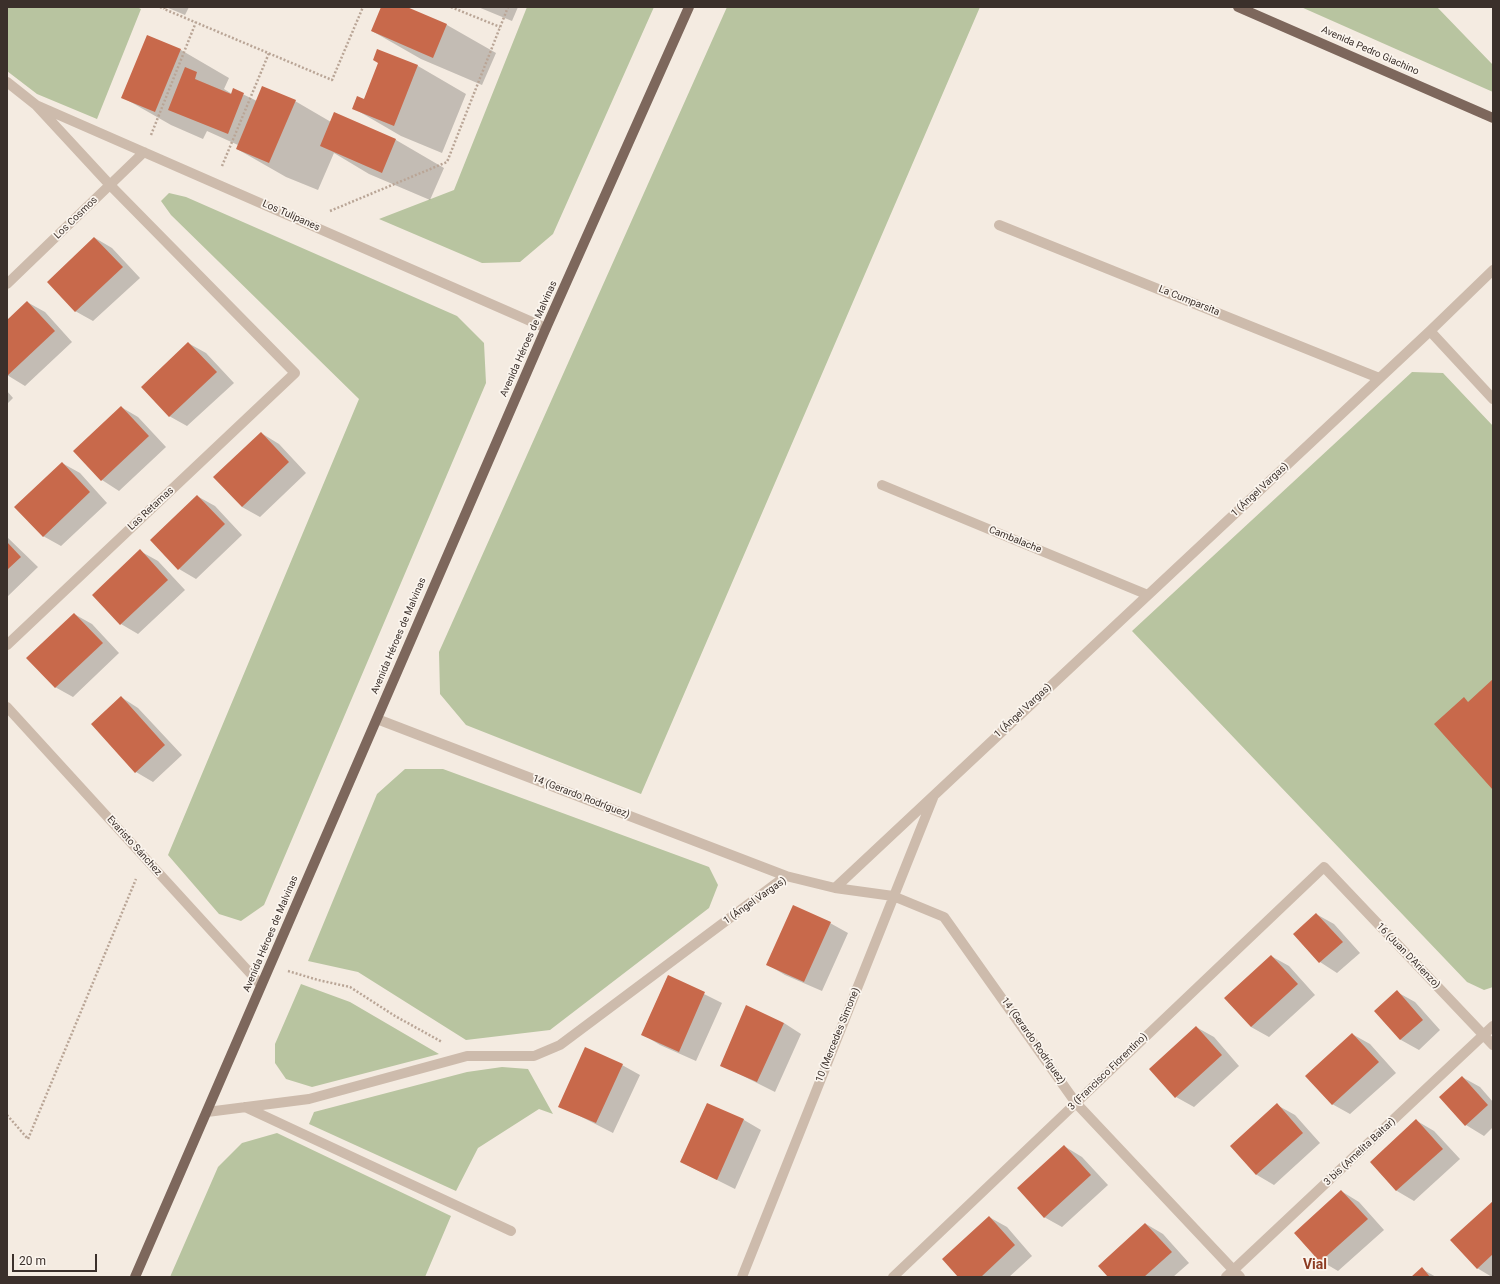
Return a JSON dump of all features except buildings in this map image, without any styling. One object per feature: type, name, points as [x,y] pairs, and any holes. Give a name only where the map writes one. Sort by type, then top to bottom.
[{"type":"main road","name":"Avenida Héroes de Malvinas","points":[[135,1277],[546,328],[690,7]]},
{"type":"main road","name":"Avenida Pedro Giachino","points":[[1238,7],[1493,118]]},
{"type":"street","name":"Los Tulipanes","points":[[7,82],[36,105],[110,185],[295,373]]},
{"type":"street","name":"Los Tulipanes","points":[[36,105],[546,328]]},
{"type":"street","name":"Los Cosmos","points":[[7,284],[144,152]]},
{"type":"street","name":"La Cumparsita","points":[[999,225],[1379,378]]},
{"type":"street","name":"1 (Ángel Vargas)","points":[[207,1112],[309,1099],[467,1056],[534,1056],[560,1045],[786,876],[835,888],[1430,331],[1493,270]]},
{"type":"street","points":[[1430,331],[1493,399]]},
{"type":"street","name":"Las Retamas","points":[[7,645],[295,373]]},
{"type":"street","name":"Cambalache","points":[[882,485],[1148,595]]},
{"type":"street","name":"Evaristo Sánchez","points":[[7,707],[261,985]]},
{"type":"street","name":"14 (Gerardo Rodríguez)","points":[[377,719],[786,876]]},
{"type":"street","name":"10 (Mercedes Simone)","points":[[742,1277],[935,794]]},
{"type":"street","name":"16 (Juan D'Arienzo)","points":[[1324,867],[1493,1045]]},
{"type":"street","name":"3 (Francisco Fiorentino)","points":[[893,1277],[1324,867]]},
{"type":"street","name":"14 (Gerardo Rodríguez)","points":[[835,888],[893,896],[944,917],[1076,1103],[1233,1275]]},
{"type":"street","name":"3 bis (Amelita Baltar)","points":[[1233,1275],[1493,1026]]},
{"type":"street","points":[[245,1107],[511,1231]]},
{"type":"path","points":[[160,7],[332,80],[363,7]]},
{"type":"path","points":[[451,7],[500,27]]},
{"type":"path","points":[[304,222],[447,162],[508,7]]},
{"type":"path","points":[[144,152],[196,22]]},
{"type":"path","points":[[215,183],[269,53]]},
{"type":"path","points":[[7,1115],[28,1139],[145,858]]},
{"type":"path","points":[[270,966],[318,980],[350,987],[395,1016],[467,1056]]},
{"type":"green space","points":[[7,7],[137,7],[141,9],[97,119],[37,94],[7,71]]},
{"type":"green space","points":[[527,7],[654,7],[553,234],[520,262],[482,263],[379,219],[454,190]]},
{"type":"green space","points":[[727,7],[980,7],[641,794],[466,725],[440,694],[439,652]]},
{"type":"green space","points":[[1301,7],[1437,7],[1493,65],[1493,92]]},
{"type":"green space","points":[[169,193],[186,197],[457,316],[484,343],[486,383],[264,905],[241,921],[219,914],[168,855],[359,399],[171,215],[161,201]]},
{"type":"green space","points":[[1412,372],[1443,373],[1493,426],[1493,987],[1484,990],[1467,982],[1132,631]]},
{"type":"green space","points":[[405,769],[443,769],[709,867],[718,885],[709,908],[550,1030],[466,1040],[358,972],[308,961],[377,794]]},
{"type":"green space","points":[[301,984],[350,1002],[439,1054],[312,1087],[286,1079],[275,1063],[275,1044]]},
{"type":"green space","points":[[502,1067],[528,1069],[553,1114],[539,1109],[478,1148],[456,1191],[309,1124],[314,1112],[467,1072]]},
{"type":"green space","points":[[277,1133],[451,1216],[425,1277],[170,1277],[218,1167],[242,1143]]},
{"type":"district","name":"Vial","points":[[1315,1265]]}]
